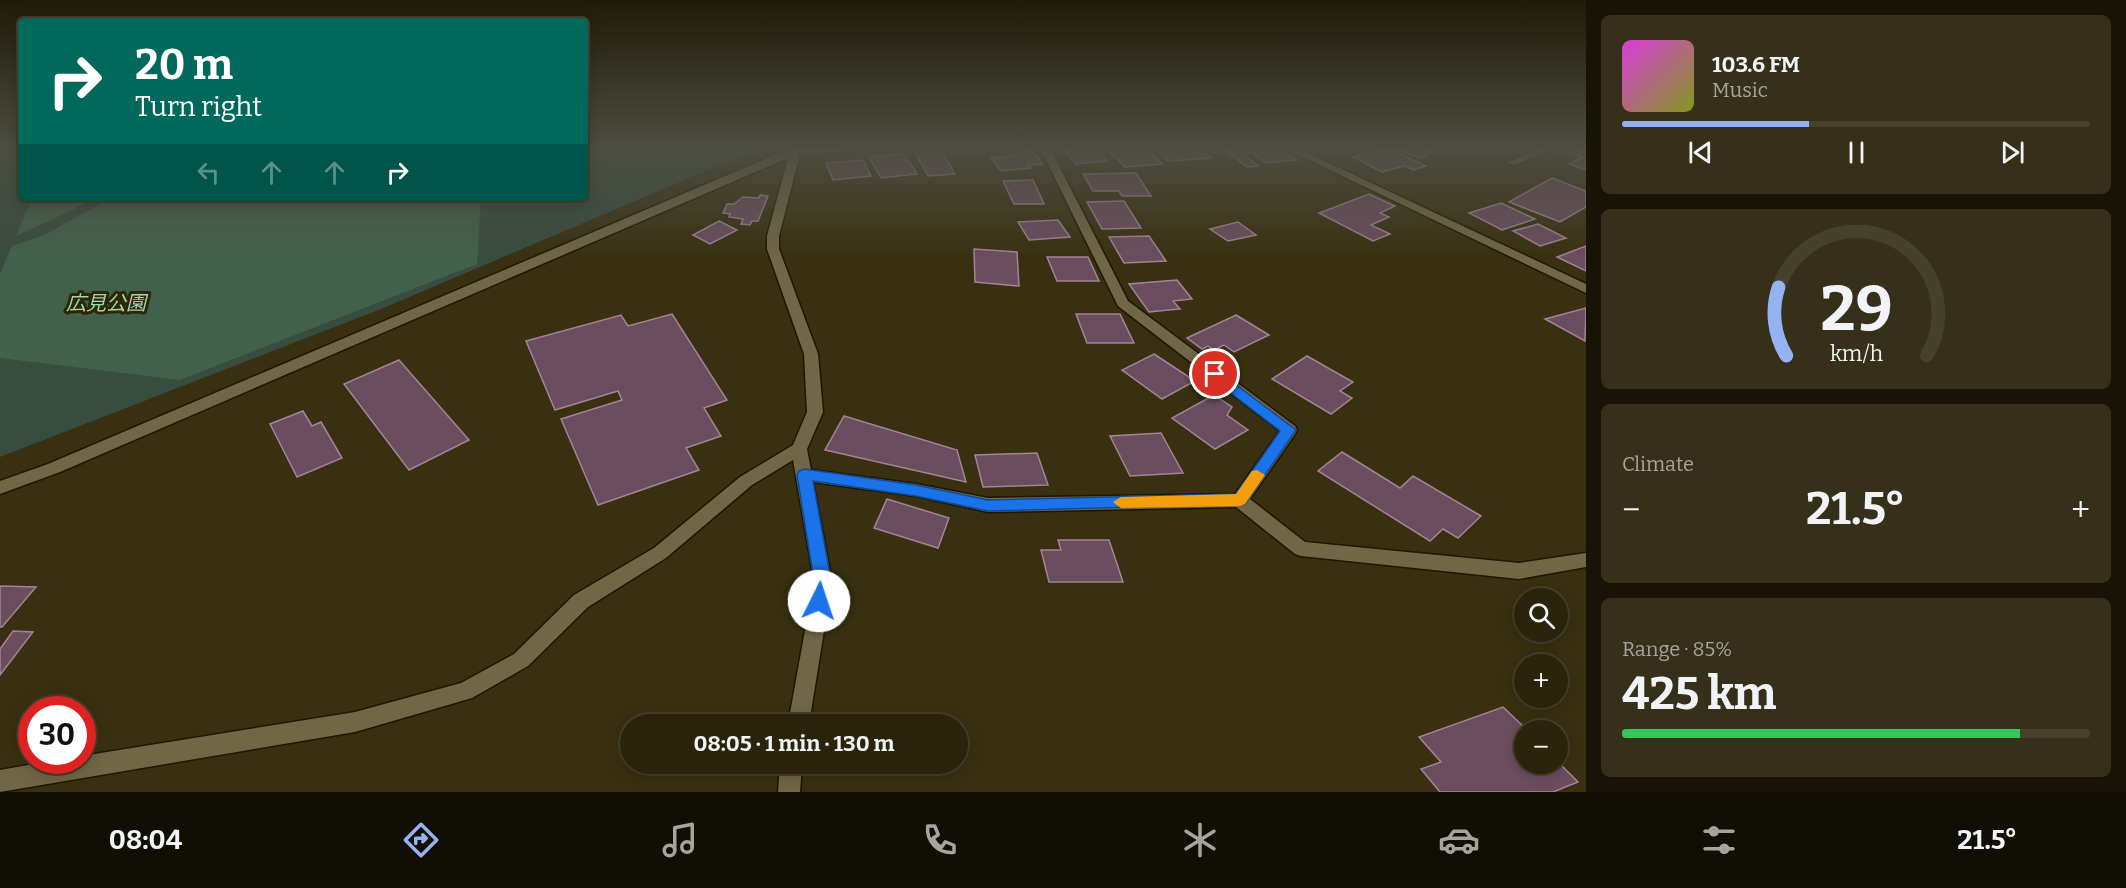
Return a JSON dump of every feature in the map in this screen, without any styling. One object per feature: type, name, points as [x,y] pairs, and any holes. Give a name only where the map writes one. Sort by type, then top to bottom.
[{"type":"street","points":[[0,488],[54,468],[714,185]]},
{"type":"street","points":[[788,185],[773,236],[773,249],[811,354],[815,412],[799,449],[823,580],[800,714]]},
{"type":"street","points":[[1064,185],[1123,303],[1289,430],[1240,500]]},
{"type":"street","points":[[1368,185],[1586,289]]},
{"type":"street","points":[[0,781],[355,722],[465,691],[522,660],[581,601],[660,553],[746,481],[799,449]]},
{"type":"street","points":[[804,475],[916,490],[988,506],[1240,500],[1301,549],[1519,571],[1586,560]]},
{"type":"street","points":[[789,792],[790,774]]},
{"type":"green space","name":"広見公園","points":[[0,185],[18,185],[18,201],[588,201],[588,185],[673,185],[381,309],[0,457]]},
{"type":"green space","points":[[31,201],[87,201],[73,210],[16,236]]},
{"type":"green space","name":"広見公園","points":[[106,201],[481,201],[477,264],[180,380],[0,358],[0,274],[12,246],[44,235]]},
{"type":"building","points":[[1005,185],[1035,185],[1044,204],[1014,204]]},
{"type":"building","points":[[1089,185],[1144,185],[1151,196],[1122,196],[1119,191],[1093,191]]},
{"type":"building","points":[[1540,185],[1570,185],[1586,191],[1586,207],[1560,222],[1509,202]]},
{"type":"building","points":[[1369,194],[1395,206],[1380,213],[1389,217],[1371,225],[1390,234],[1373,241],[1319,213]]},
{"type":"building","points":[[760,195],[768,196],[758,221],[752,221],[750,225],[741,224],[743,219],[729,217],[730,214],[723,213],[727,204],[734,204],[743,197],[759,198]]},
{"type":"building","points":[[1124,201],[1141,228],[1102,229],[1087,202]]},
{"type":"building","points":[[1501,203],[1535,219],[1502,230],[1469,213]]},
{"type":"building","points":[[1058,220],[1070,237],[1029,240],[1018,222]]},
{"type":"building","points":[[719,221],[737,230],[710,244],[693,235]]},
{"type":"building","points":[[1238,222],[1256,235],[1228,241],[1210,229]]},
{"type":"building","points":[[1538,224],[1566,238],[1540,246],[1513,231]]},
{"type":"building","points":[[1149,236],[1166,261],[1124,263],[1109,237]]},
{"type":"building","points":[[1586,246],[1586,271],[1557,257]]},
{"type":"building","points":[[974,249],[1017,252],[1019,286],[975,282]]},
{"type":"building","points":[[1047,257],[1088,257],[1099,281],[1057,281]]},
{"type":"building","points":[[1177,280],[1192,299],[1173,301],[1180,309],[1149,312],[1129,284]]},
{"type":"building","points":[[1586,308],[1585,341],[1545,319]]},
{"type":"building","points":[[672,314],[727,400],[704,408],[721,436],[686,448],[699,470],[598,505],[561,419],[622,400],[618,391],[555,410],[526,341],[621,315],[628,326]]},
{"type":"building","points":[[1076,314],[1120,314],[1134,343],[1087,343]]},
{"type":"building","points":[[1236,315],[1269,335],[1234,352],[1224,345],[1214,350],[1208,346],[1202,349],[1187,338]]},
{"type":"building","points":[[1154,354],[1195,381],[1162,399],[1122,370]]},
{"type":"building","points":[[1307,356],[1353,382],[1340,391],[1352,398],[1331,414],[1272,379]]},
{"type":"building","points":[[399,360],[469,440],[409,470],[344,384]]},
{"type":"building","points":[[1214,395],[1232,407],[1227,415],[1248,430],[1215,449],[1172,418]]},
{"type":"building","points":[[303,411],[312,426],[321,422],[342,458],[297,477],[270,424]]},
{"type":"building","points":[[844,416],[957,450],[966,482],[825,450]]},
{"type":"building","points":[[1161,433],[1183,473],[1130,476],[1110,436]]},
{"type":"building","points":[[1342,452],[1400,488],[1413,476],[1481,516],[1458,538],[1443,529],[1430,541],[1318,471]]},
{"type":"building","points":[[1037,453],[1048,485],[983,487],[975,455]]},
{"type":"building","points":[[887,499],[949,518],[938,548],[874,528]]},
{"type":"building","points":[[1058,540],[1109,540],[1123,582],[1049,582],[1041,550],[1061,550]]},
{"type":"building","points":[[0,586],[36,587],[2,627],[0,627]]},
{"type":"building","points":[[13,631],[33,632],[0,675],[0,649]]},
{"type":"building","points":[[1503,707],[1517,720],[1514,720],[1514,774],[1568,774],[1568,772],[1578,782],[1553,792],[1440,792],[1421,769],[1441,762],[1419,737]]},
{"type":"slow traffic","points":[[1121,502],[1240,500],[1257,475]]},
{"type":"route","points":[[819,601],[823,580],[804,475],[916,490],[988,506],[1240,500],[1289,430],[1215,374]]}]
